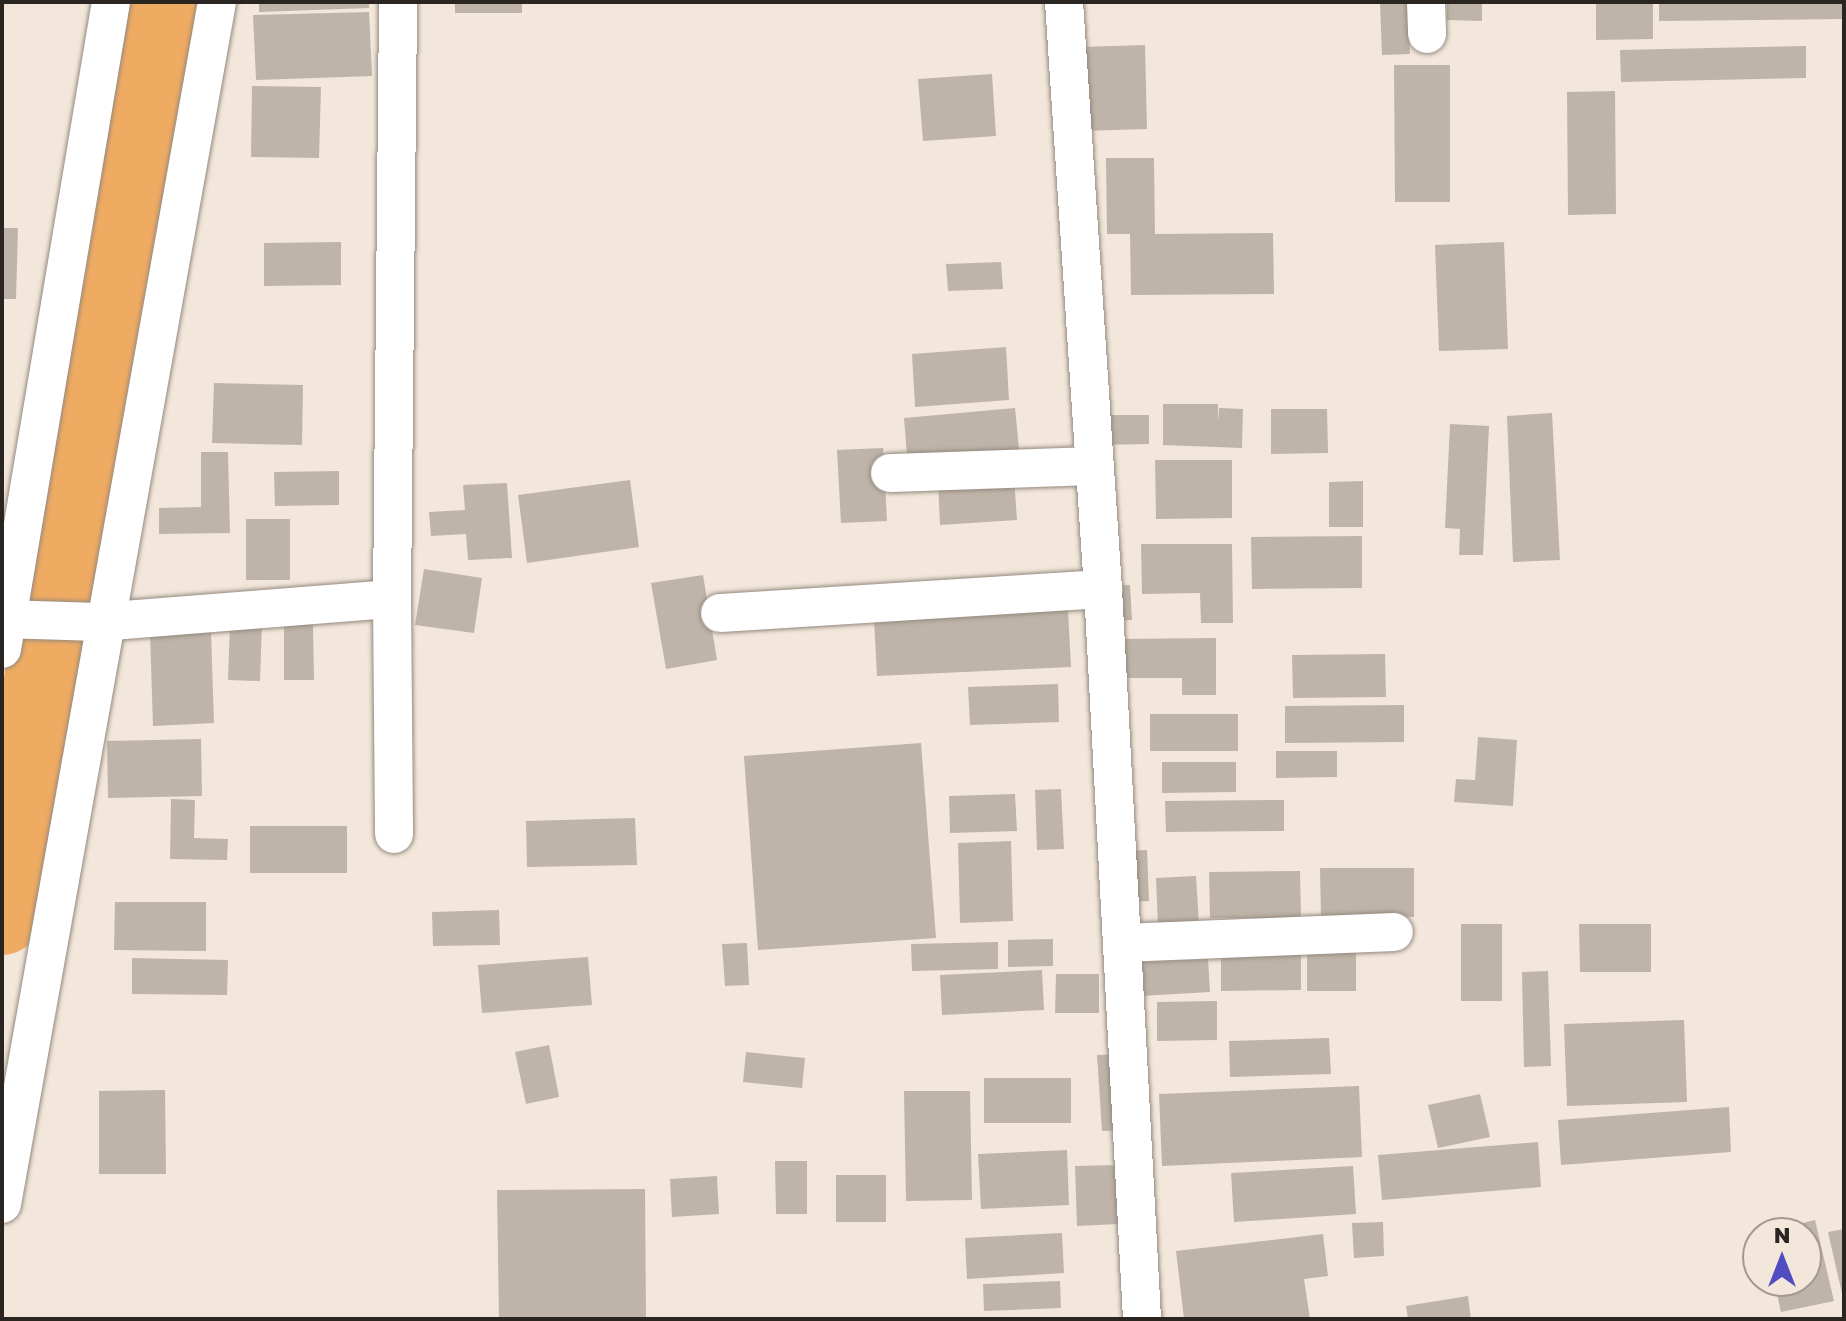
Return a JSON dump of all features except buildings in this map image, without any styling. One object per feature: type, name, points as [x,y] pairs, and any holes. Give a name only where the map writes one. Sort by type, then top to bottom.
[{"type":"street","points":[[111,2],[10,627],[392,599]]},
{"type":"street","points":[[2,1204],[217,2]]},
{"type":"street","points":[[394,834],[392,599],[398,2]]},
{"type":"street","points":[[1064,2],[1103,589],[1142,1319]]},
{"type":"street","points":[[890,473],[1095,466]]},
{"type":"street","points":[[720,613],[1103,589]]},
{"type":"street","points":[[1122,943],[1394,932]]},
{"type":"waterway","points":[[2,915],[166,2]]}]
